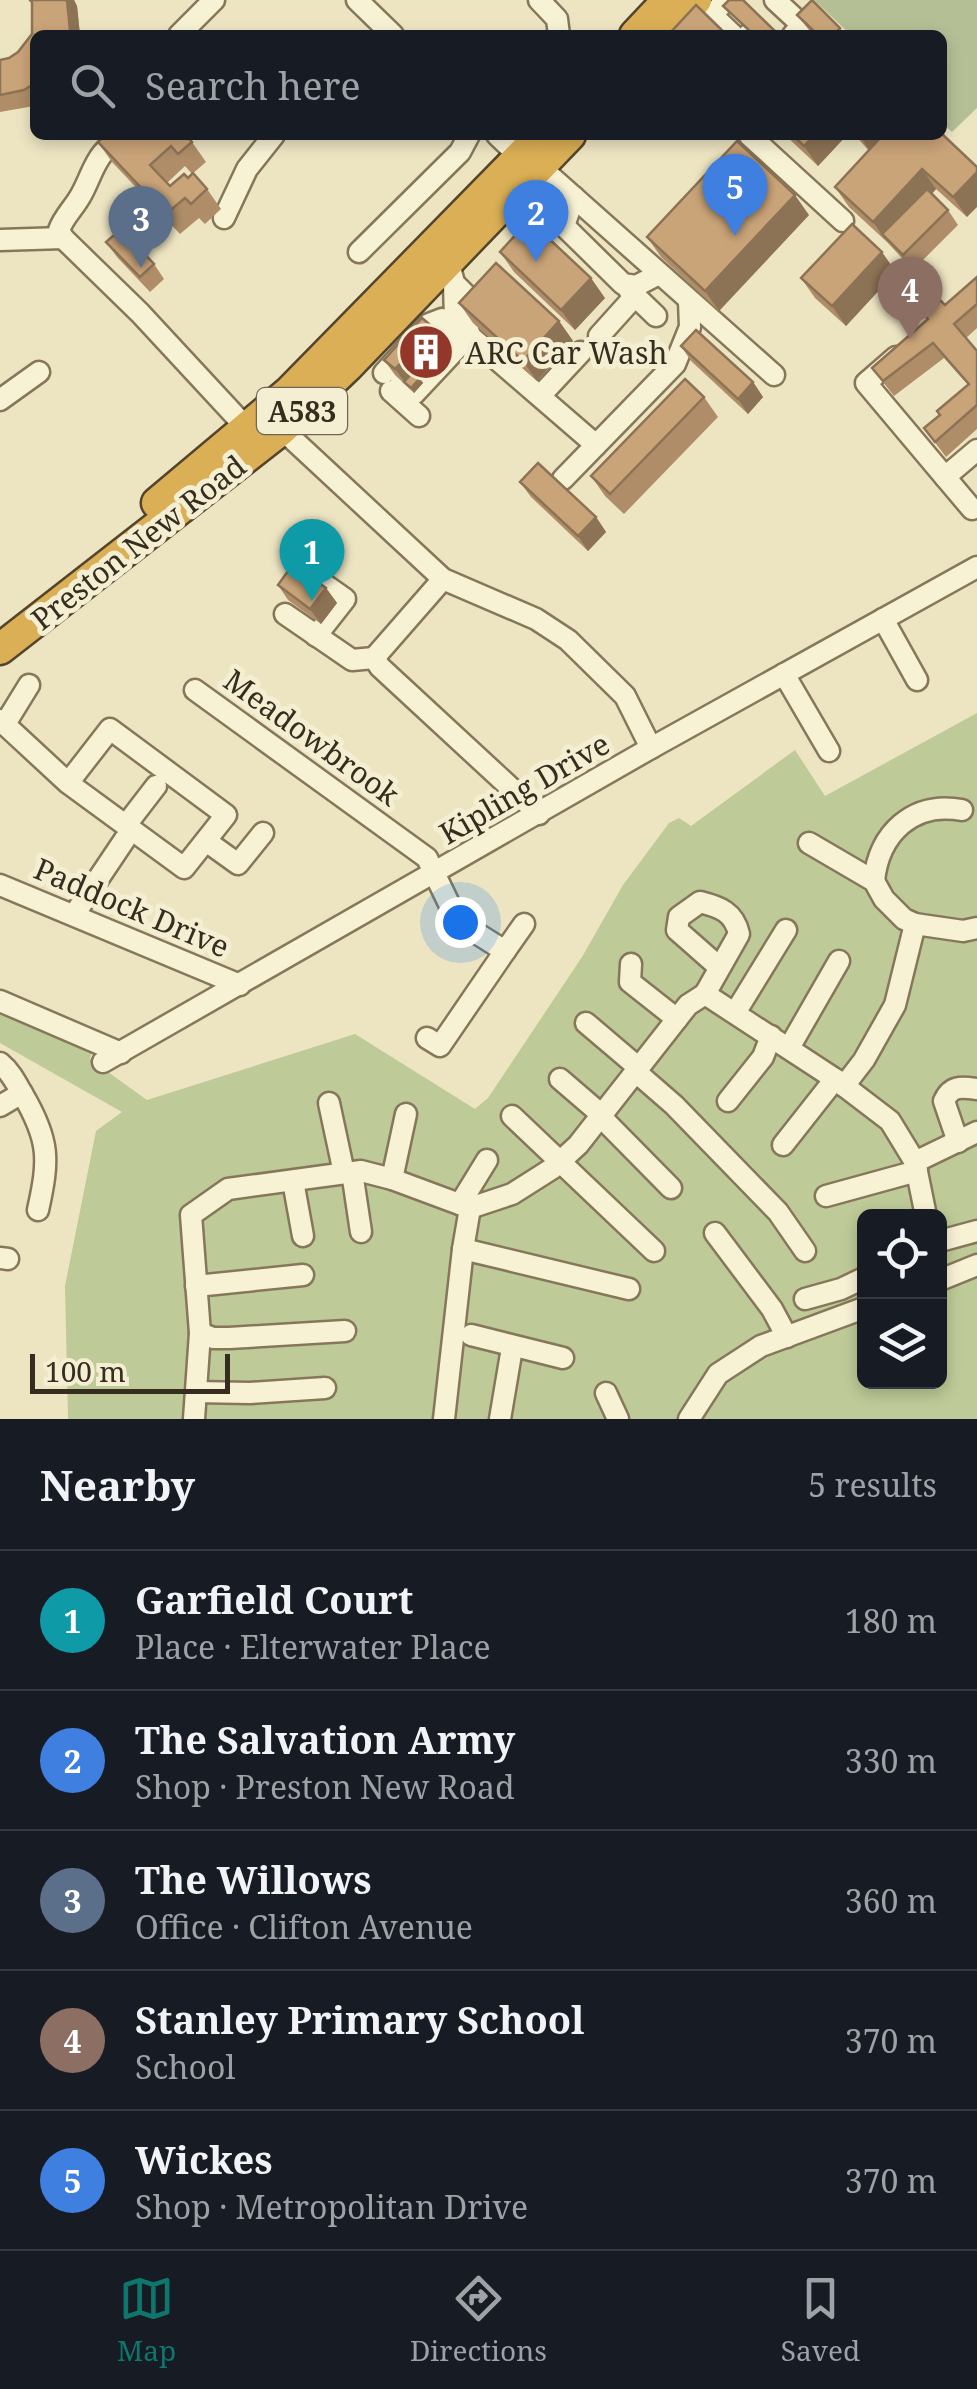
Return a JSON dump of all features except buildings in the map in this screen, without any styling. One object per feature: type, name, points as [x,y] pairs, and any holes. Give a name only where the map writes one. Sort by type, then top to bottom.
[{"type":"highway","points":[[652,21],[696,0]]},
{"type":"highway","name":"Preston New Road","points":[[0,626],[265,430],[351,332],[533,153],[560,140]]},
{"type":"highway","name":"Preston New Road","points":[[0,649],[452,281],[533,153]]},
{"type":"street","points":[[184,30],[214,0]]},
{"type":"street","points":[[357,0],[382,30]]},
{"type":"street","points":[[539,0],[557,19],[559,30]]},
{"type":"street","points":[[0,240],[63,228],[104,151],[116,142],[131,140]]},
{"type":"street","points":[[224,218],[247,169],[270,140]]},
{"type":"street","points":[[372,249],[460,152],[466,140]]},
{"type":"street","points":[[508,140],[533,153],[574,196],[642,247],[659,274],[774,375]]},
{"type":"street","points":[[755,140],[844,221]]},
{"type":"street","points":[[574,196],[564,226],[656,316]]},
{"type":"street","points":[[63,228],[140,313],[265,430],[443,579],[536,619],[568,640],[625,696],[651,748]]},
{"type":"street","points":[[599,336],[629,290],[659,274]]},
{"type":"street","points":[[419,416],[385,385],[434,331],[452,281]]},
{"type":"street","points":[[351,362],[392,376],[414,394],[459,346],[452,338],[452,281]]},
{"type":"street","points":[[452,281],[474,303],[467,328],[471,337],[596,444]]},
{"type":"street","points":[[562,480],[675,364],[690,326],[689,301]]},
{"type":"street","points":[[907,347],[866,383],[972,509]]},
{"type":"street","points":[[540,396],[581,352]]},
{"type":"street","points":[[0,400],[39,372]]},
{"type":"street","points":[[945,476],[977,450]]},
{"type":"street","name":"Kipling Drive","points":[[0,1001],[112,1057],[651,748],[977,567]]},
{"type":"street","points":[[311,574],[345,599],[316,636]]},
{"type":"street","points":[[285,614],[352,660],[374,658],[443,579]]},
{"type":"street","points":[[884,619],[917,680]]},
{"type":"street","points":[[374,658],[380,668],[539,814]]},
{"type":"street","points":[[784,674],[829,751]]},
{"type":"street","points":[[29,685],[2,722],[68,782],[125,832],[184,868],[226,815],[110,730],[68,782]]},
{"type":"street","name":"Meadowbrook","points":[[195,690],[427,858],[464,926],[505,952]]},
{"type":"street","points":[[74,915],[156,786]]},
{"type":"street","points":[[874,881],[884,842],[906,819],[940,808],[962,810]]},
{"type":"street","points":[[206,840],[238,864],[263,833]]},
{"type":"street","points":[[809,843],[874,881],[884,899],[904,919],[962,931],[977,928]]},
{"type":"street","name":"Paddock Drive","points":[[0,885],[240,985]]},
{"type":"street","points":[[194,1419],[200,1333],[191,1216],[228,1189],[348,1173],[392,1178],[465,1206],[512,1194],[559,1162],[602,1117],[688,1006],[706,994],[739,934],[736,922],[719,906],[700,902],[679,917],[678,930],[719,967]]},
{"type":"street","points":[[783,1144],[864,1060],[895,1005],[914,924]]},
{"type":"street","points":[[427,1038],[440,1046],[524,930]]},
{"type":"street","points":[[735,1013],[786,930]]},
{"type":"street","points":[[728,1102],[763,1056],[780,1042],[839,960]]},
{"type":"street","points":[[631,964],[630,982],[677,1020]]},
{"type":"street","points":[[706,994],[839,1082],[890,1121],[916,1167],[925,1209]]},
{"type":"street","points":[[586,1023],[674,1104],[778,1212],[805,1251]]},
{"type":"street","points":[[0,1063],[12,1075],[38,1120],[46,1146],[46,1174],[38,1210]]},
{"type":"street","points":[[560,1079],[671,1188]]},
{"type":"street","points":[[826,1196],[916,1167],[968,1137],[946,1114],[944,1101],[951,1090],[977,1089]]},
{"type":"street","points":[[0,1106],[22,1094]]},
{"type":"street","points":[[329,1104],[361,1232]]},
{"type":"street","points":[[392,1178],[406,1114]]},
{"type":"street","points":[[512,1116],[654,1251]]},
{"type":"street","points":[[444,1419],[465,1206],[487,1160]]},
{"type":"street","points":[[293,1180],[302,1236]]},
{"type":"street","points":[[947,1239],[977,1231]]},
{"type":"street","points":[[715,1233],[772,1309],[787,1337]]},
{"type":"street","points":[[463,1249],[629,1289]]},
{"type":"street","points":[[947,1277],[977,1266]]},
{"type":"street","points":[[196,1286],[303,1275]]},
{"type":"street","points":[[805,1299],[857,1281]]},
{"type":"street","points":[[689,1419],[718,1374],[761,1346],[857,1311]]},
{"type":"street","points":[[200,1333],[213,1338],[345,1331]]},
{"type":"street","points":[[471,1335],[562,1358]]},
{"type":"street","points":[[500,1419],[512,1348]]},
{"type":"street","points":[[196,1392],[325,1388]]},
{"type":"street","points":[[606,1393],[618,1419]]},
{"type":"green space","points":[[814,0],[977,0],[977,108],[952,132],[947,128],[947,30],[846,30]]},
{"type":"green space","points":[[977,713],[977,1419],[68,1419],[65,1286],[96,1131],[122,1112],[0,1043],[0,1009],[93,1047],[90,1059],[147,1100],[355,1034],[475,1109],[488,1098],[582,957],[623,885],[669,823],[679,818],[691,826],[795,750],[825,796]]},
{"type":"place","name":"Wickes","points":[[735,236]]},
{"type":"place","name":"The Salvation Army","points":[[536,262]]},
{"type":"place","name":"The Willows","points":[[141,268]]},
{"type":"place","name":"Stanley Primary School","points":[[910,339]]},
{"type":"place","name":"ARC Car Wash","points":[[426,352]]},
{"type":"place","name":"Garfield Court","points":[[312,601]]}]
